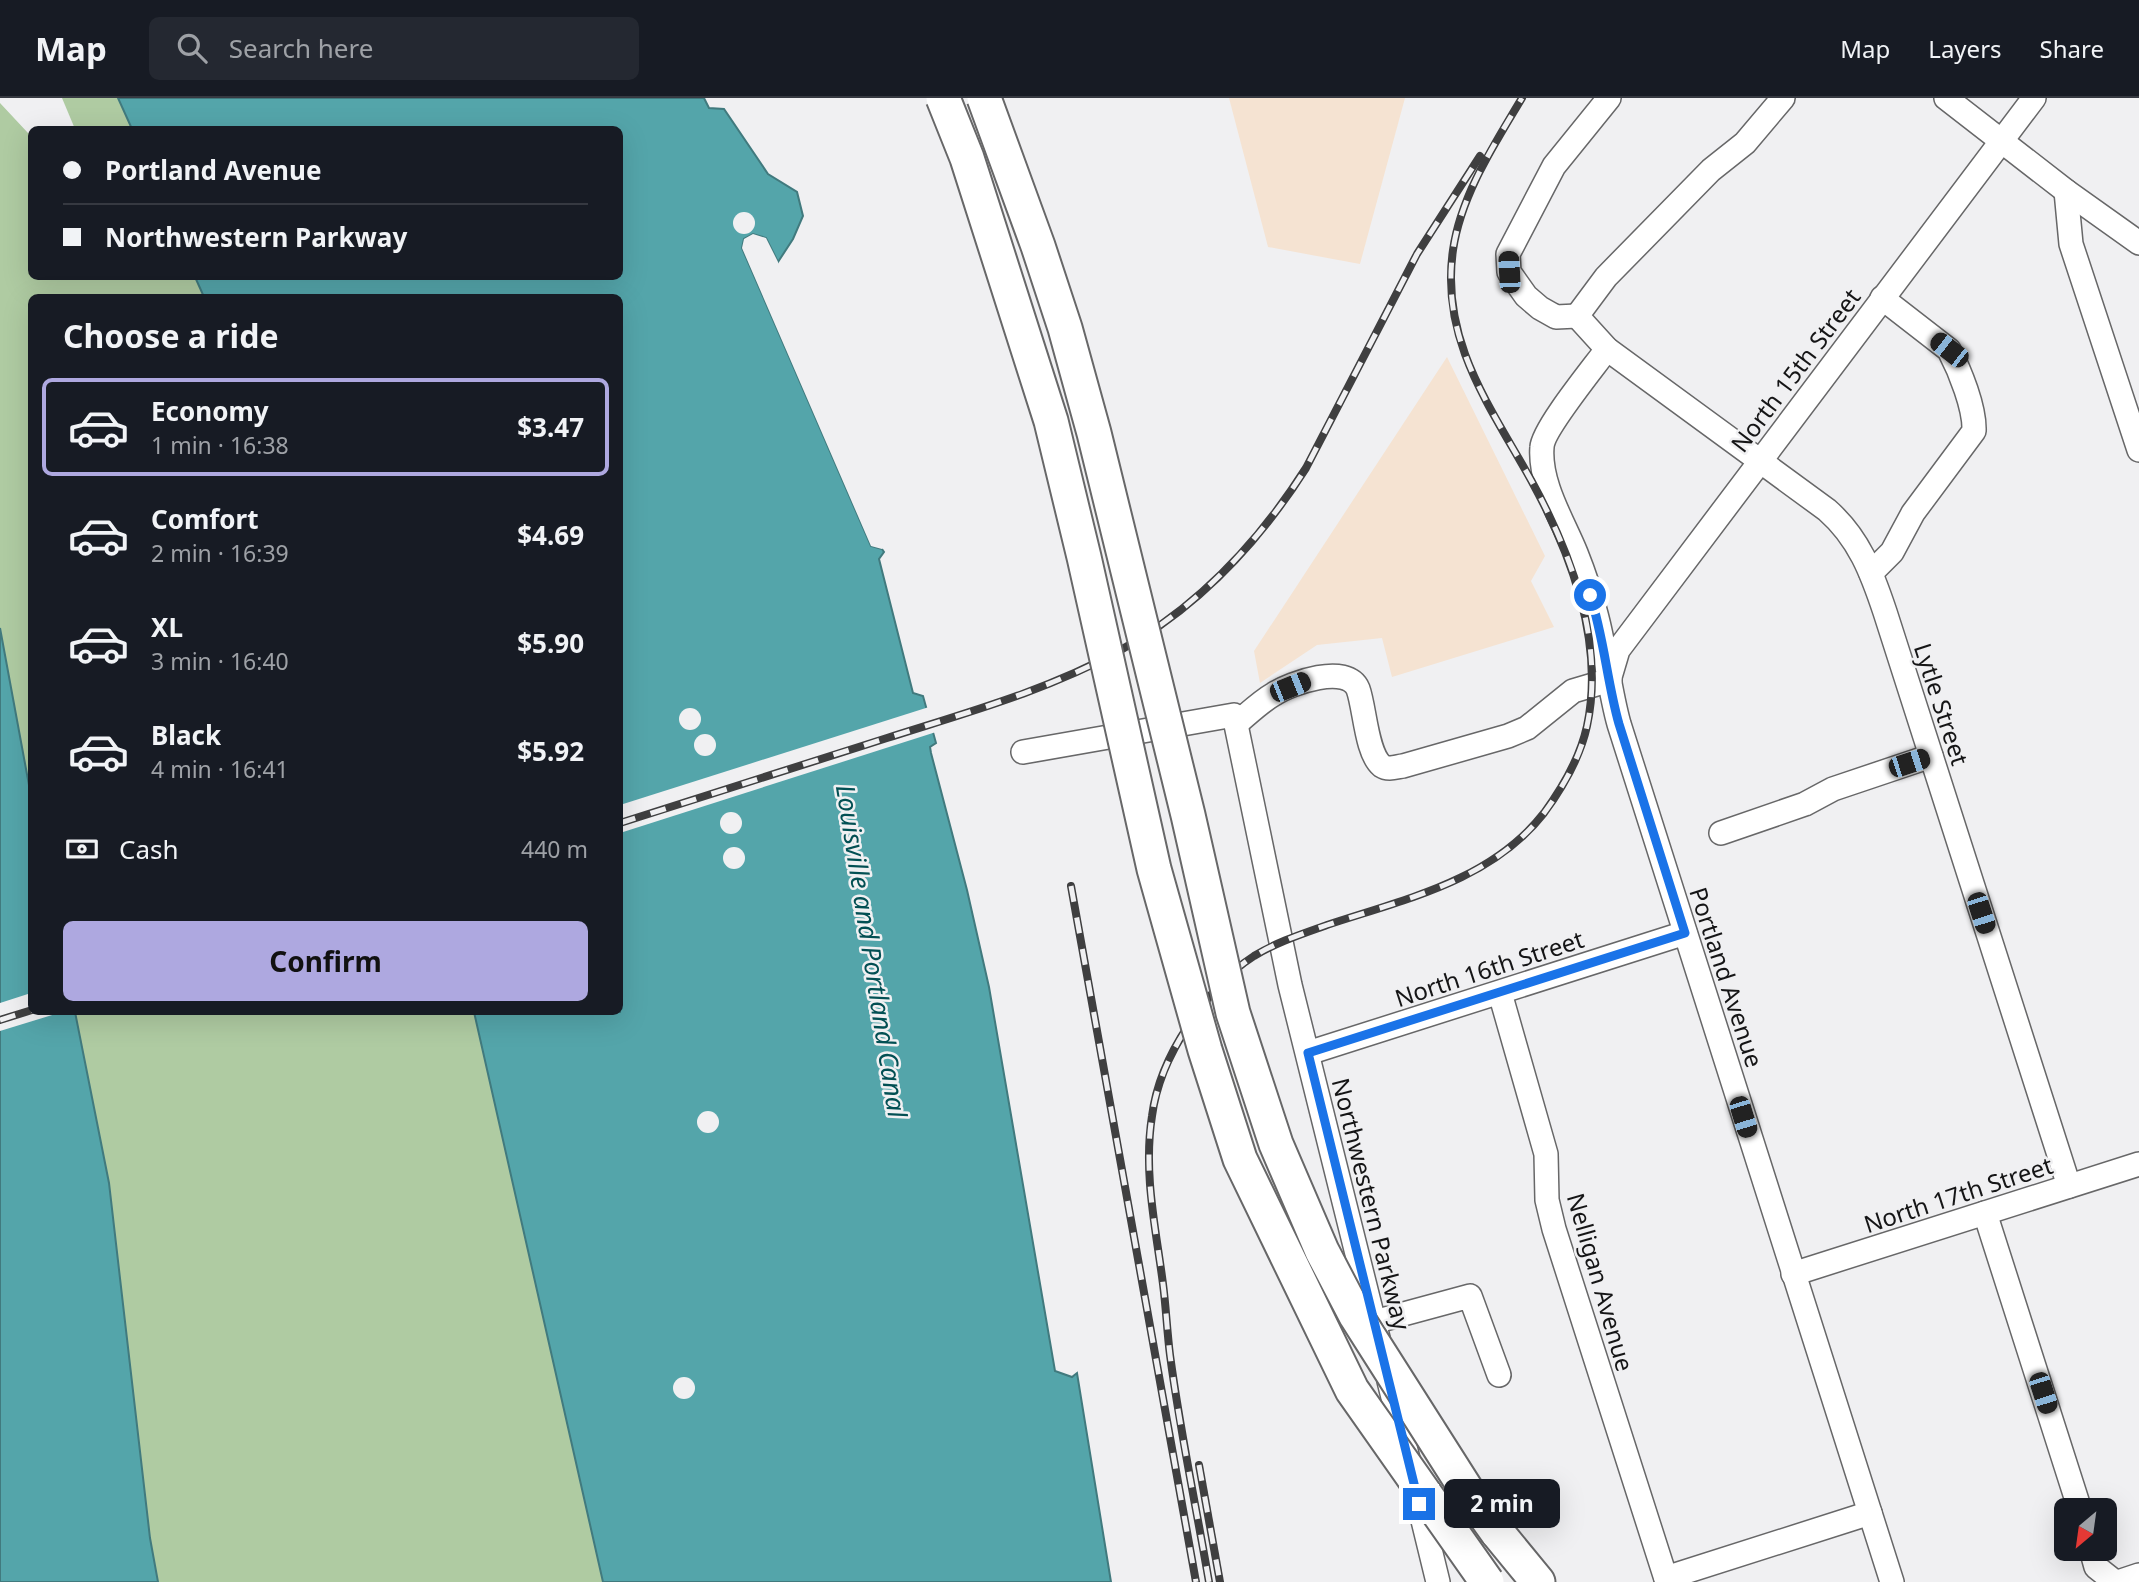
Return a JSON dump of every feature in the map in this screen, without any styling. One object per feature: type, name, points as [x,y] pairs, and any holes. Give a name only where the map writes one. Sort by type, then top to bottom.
[{"type":"highway","points":[[943,98],[967,158],[1051,421],[1154,869],[1205,1050],[1240,1158],[1352,1390],[1487,1582]]},
{"type":"highway","points":[[984,98],[1065,328],[1094,433],[1188,815],[1233,1013],[1276,1144],[1322,1251],[1356,1316],[1466,1489],[1538,1582]]},
{"type":"street","points":[[1609,98],[1555,166],[1508,254],[1509,272],[1526,296],[1556,317],[1577,316],[1606,277],[1711,170],[1745,143],[1783,98]]},
{"type":"street","points":[[1946,98],[2066,191],[2139,243]]},
{"type":"street","name":"North 15th Street","points":[[1610,680],[1618,650],[2034,98]]},
{"type":"street","points":[[2066,191],[2071,244],[2139,450]]},
{"type":"street","points":[[1871,573],[1892,552],[1913,513],[1974,431],[1975,419],[1956,362],[1949,350],[1882,299]]},
{"type":"street","name":"Lytle Street","points":[[1577,316],[1606,349],[1838,520],[1860,549],[1871,573],[1931,756],[2068,1186]]},
{"type":"street","name":"Portland Avenue","points":[[1606,349],[1542,445],[1545,470],[1552,498],[1577,555],[1597,615],[1619,724],[1892,1582]]},
{"type":"street","points":[[1023,752],[1235,720],[1274,694],[1307,680],[1333,676],[1344,678],[1357,688],[1369,740],[1380,765],[1387,768],[1403,766],[1508,736],[1527,728],[1573,691],[1610,680]]},
{"type":"street","name":"Northwestern Parkway","points":[[1235,720],[1290,985],[1438,1582]]},
{"type":"street","points":[[1721,833],[1805,804],[1833,789],[1931,756]]},
{"type":"street","name":"North 16th Street","points":[[1308,1053],[1685,933]]},
{"type":"street","name":"Nelligan Avenue","points":[[1500,993],[1546,1154],[1547,1200],[1554,1229],[1666,1580]]},
{"type":"street","name":"North 17th Street","points":[[1793,1274],[2139,1164]]},
{"type":"street","points":[[1985,1213],[2076,1498]]},
{"type":"street","points":[[1374,1322],[1470,1296],[1499,1375]]},
{"type":"street","points":[[1666,1580],[1870,1513]]},
{"type":"street","points":[[2094,1561],[2096,1567],[2117,1582],[2139,1575]]},
{"type":"shaded area","points":[[1229,98],[1405,98],[1360,264],[1268,247]]},
{"type":"shaded area","points":[[1447,357],[1545,556],[1531,581],[1554,627],[1392,677],[1382,638],[1317,645],[1260,683],[1254,651]]},
{"type":"green space","points":[[62,98],[118,98],[131,126],[74,126]]},
{"type":"green space","points":[[0,103],[28,133],[28,280],[196,280],[203,294],[28,294],[28,780],[0,628]]},
{"type":"green space","points":[[76,1015],[475,1015],[603,1582],[158,1582],[150,1538],[109,1183]]},
{"type":"water","name":"Louisville and Portland Canal","points":[[118,98],[704,98],[709,108],[724,109],[768,174],[797,192],[803,216],[793,239],[778,262],[766,238],[753,234],[744,239],[742,248],[871,546],[884,552],[879,559],[913,693],[923,696],[936,743],[930,747],[931,753],[989,987],[1055,1371],[1072,1377],[1077,1373],[1111,1582],[603,1582],[475,1015],[623,1015],[623,294],[203,294],[196,280],[623,280],[623,126],[131,126]]},
{"type":"water","points":[[0,628],[28,780],[28,1015],[76,1015],[109,1183],[150,1538],[158,1582],[0,1582]]},
{"type":"pier","points":[[744,212],[752,215],[755,223],[752,231],[744,234],[736,231],[733,223],[736,215]]},
{"type":"pier","points":[[753,234],[766,238],[778,262],[779,265],[775,264],[763,241],[753,237],[747,241],[746,247],[873,543],[885,547],[882,549],[871,546],[742,248],[744,239]]},
{"type":"pier","points":[[929,707],[936,732],[623,832],[623,804]]},
{"type":"pier","points":[[690,708],[698,711],[701,719],[698,727],[690,730],[682,727],[679,719],[682,711]]},
{"type":"pier","points":[[705,734],[713,737],[716,745],[713,753],[705,756],[697,753],[694,745],[697,737]]},
{"type":"pier","points":[[731,812],[739,815],[742,823],[739,831],[731,834],[723,831],[720,823],[723,815]]},
{"type":"pier","points":[[734,847],[742,850],[745,858],[742,866],[734,869],[726,866],[723,858],[726,850]]},
{"type":"pier","points":[[28,994],[28,1015],[52,1015],[0,1031],[0,1003]]},
{"type":"pier","points":[[708,1111],[716,1114],[719,1122],[716,1130],[708,1133],[700,1130],[697,1122],[700,1114]]},
{"type":"pier","points":[[684,1377],[692,1380],[695,1388],[692,1396],[684,1399],[676,1396],[673,1388],[676,1380]]},
{"type":"railway","points":[[1209,1582],[1174,1383],[1150,1180],[1152,1116],[1160,1081],[1170,1058],[1209,997],[1234,971],[1254,956],[1299,935],[1445,885],[1499,856],[1523,836],[1551,803],[1575,761],[1587,726],[1591,694],[1588,630],[1571,568],[1546,508],[1472,371],[1454,314],[1451,283],[1453,250],[1463,210],[1480,171],[1522,98]]},
{"type":"railway","points":[[623,822],[1034,690],[1119,651],[1175,615],[1247,547],[1306,468],[1417,254],[1480,156]]},
{"type":"railway","points":[[1071,886],[1196,1582]]},
{"type":"railway","points":[[0,1020],[28,1011]]},
{"type":"railway","points":[[1199,1465],[1220,1582]]},
{"type":"route","points":[[1419,1504],[1308,1053],[1685,933],[1619,724],[1597,615],[1590,595]]}]
